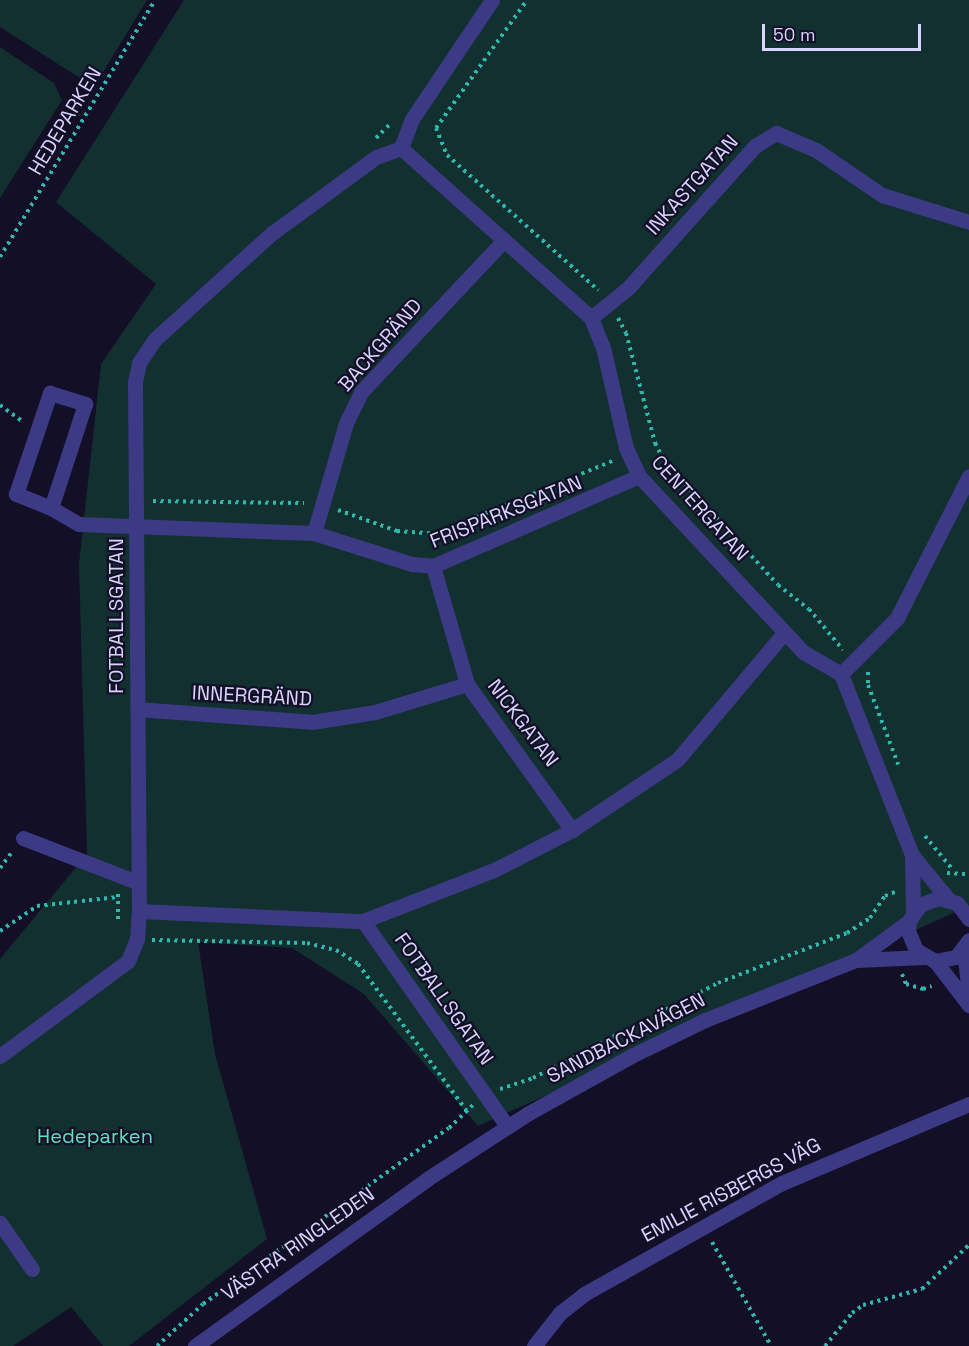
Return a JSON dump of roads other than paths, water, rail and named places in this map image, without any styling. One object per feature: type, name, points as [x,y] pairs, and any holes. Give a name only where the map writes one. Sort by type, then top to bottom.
[{"type":"street","points":[[401,148],[410,122],[492,0]]},
{"type":"street","name":"INKASTGATAN","points":[[591,318],[628,288],[755,146],[776,133],[795,138],[882,195],[969,222]]},
{"type":"street","name":"CENTERGATAN","points":[[401,148],[591,318],[603,347],[629,454],[639,476],[802,652],[841,674]]},
{"type":"street","name":"FOTBALLSGATAN","points":[[0,1056],[118,972],[128,961],[137,939],[139,883],[135,382],[139,363],[155,339],[273,233],[376,157],[401,148]]},
{"type":"street","name":"BACKGRÄND","points":[[314,533],[346,423],[361,392],[504,240]]},
{"type":"street","name":"FRISPARKSGATAN","points":[[51,508],[85,404],[50,393],[16,494],[51,508],[79,524],[314,533],[412,564],[433,566],[639,476]]},
{"type":"street","points":[[969,476],[897,618],[841,674],[912,855],[910,941],[969,1005]]},
{"type":"street","name":"NICKGATAN","points":[[433,566],[467,684],[572,830]]},
{"type":"street","points":[[139,911],[363,921],[494,870],[572,830],[677,760],[784,633]]},
{"type":"street","name":"INNERGRÄND","points":[[137,709],[312,722],[375,712],[467,684]]},
{"type":"street","points":[[23,838],[139,883]]},
{"type":"street","points":[[912,855],[958,902],[969,919]]},
{"type":"street","name":"SANDBACKAVÄGEN","points":[[427,1179],[507,1126],[633,1054],[695,1025],[856,960],[911,917],[928,900],[958,902]]},
{"type":"street","name":"FOTBALLSGATAN","points":[[363,921],[507,1126]]},
{"type":"street","points":[[966,945],[969,994]]},
{"type":"street","name":"SANDBACKAVÄGEN","points":[[856,960],[956,957],[966,945]]},
{"type":"street","name":"EMILIE RISBERGS VÄG","points":[[534,1346],[560,1313],[584,1294],[782,1183],[969,1104]]},
{"type":"street","name":"VÄSTRA RINGLEDEN","points":[[195,1346],[427,1179]]},
{"type":"street","points":[[0,1223],[32,1269]]},
{"type":"park label","name":"Hedeparken","points":[[95,1136]]}]
